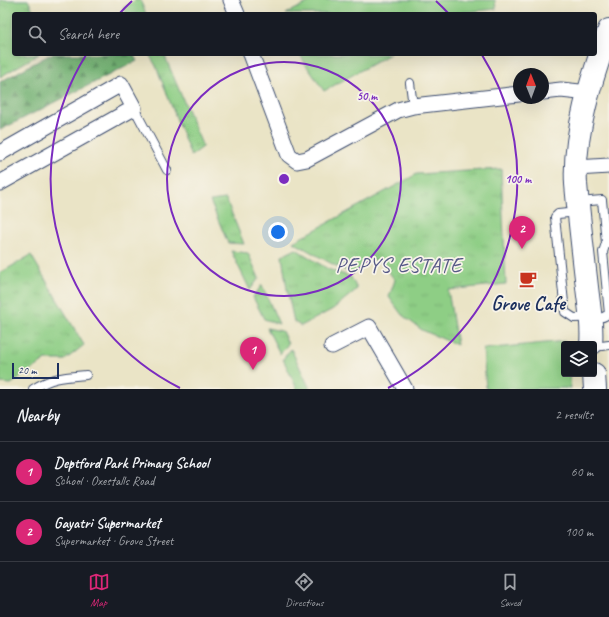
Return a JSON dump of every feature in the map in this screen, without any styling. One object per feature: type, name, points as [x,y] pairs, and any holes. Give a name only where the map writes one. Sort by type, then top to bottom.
[{"type":"main road","points":[[591,341],[591,318],[576,168],[578,144],[589,93],[609,30]]},
{"type":"main road","points":[[594,377],[595,389]]},
{"type":"street","points":[[231,0],[236,12]]},
{"type":"street","points":[[252,56],[289,155],[297,161],[307,159],[398,110],[413,106],[513,95]]},
{"type":"street","points":[[0,153],[121,84],[134,108],[0,183]]},
{"type":"street","points":[[549,91],[561,90],[589,93]]},
{"type":"street","points":[[576,168],[609,166]]},
{"type":"street","points":[[332,346],[369,327],[405,389]]},
{"type":"lane","points":[[410,83],[413,106]]},
{"type":"lane","points":[[134,108],[167,170]]},
{"type":"lane","points":[[597,347],[609,346]]},
{"type":"lane","points":[[34,389],[47,381],[86,374]]},
{"type":"green space","points":[[0,0],[28,0],[34,12],[12,12],[12,56],[36,56],[0,77]]},
{"type":"green space","points":[[136,0],[140,0],[145,12],[126,12],[123,8]]},
{"type":"green space","points":[[313,0],[495,0],[496,9],[465,12],[290,12]]},
{"type":"green space","points":[[47,56],[134,56],[137,61],[0,130],[0,82]]},
{"type":"green space","points":[[150,56],[165,56],[203,147],[191,156],[156,66]]},
{"type":"green space","points":[[301,56],[386,56],[324,91]]},
{"type":"green space","points":[[501,169],[506,284],[448,290],[457,345],[422,330],[402,315],[389,297],[395,280],[380,261],[369,260],[353,274],[293,242],[417,174]]},
{"type":"green space","points":[[226,199],[244,244],[228,243],[210,201]]},
{"type":"green space","points":[[296,249],[328,269],[351,277],[357,289],[333,309],[301,326],[294,322],[282,256]]},
{"type":"green space","points":[[231,251],[248,253],[259,278],[250,290]]},
{"type":"green space","points":[[31,255],[84,345],[65,360],[46,360],[11,384],[0,383],[0,273]]},
{"type":"green space","points":[[262,285],[279,324],[264,319],[253,297]]},
{"type":"green space","points":[[267,328],[282,331],[288,344],[280,354]]},
{"type":"green space","points":[[561,341],[561,377],[569,377],[571,388],[486,389],[483,349]]},
{"type":"green space","points":[[291,349],[310,389],[297,389],[283,359]]},
{"type":"place","name":"Gayatri Supermarket","points":[[522,249]]},
{"type":"place","name":"Grove Cafe","points":[[528,279]]},
{"type":"place","name":"Deptford Park Primary School","points":[[253,370]]},
{"type":"district","name":"PEPYS ESTATE","points":[[399,265]]}]
